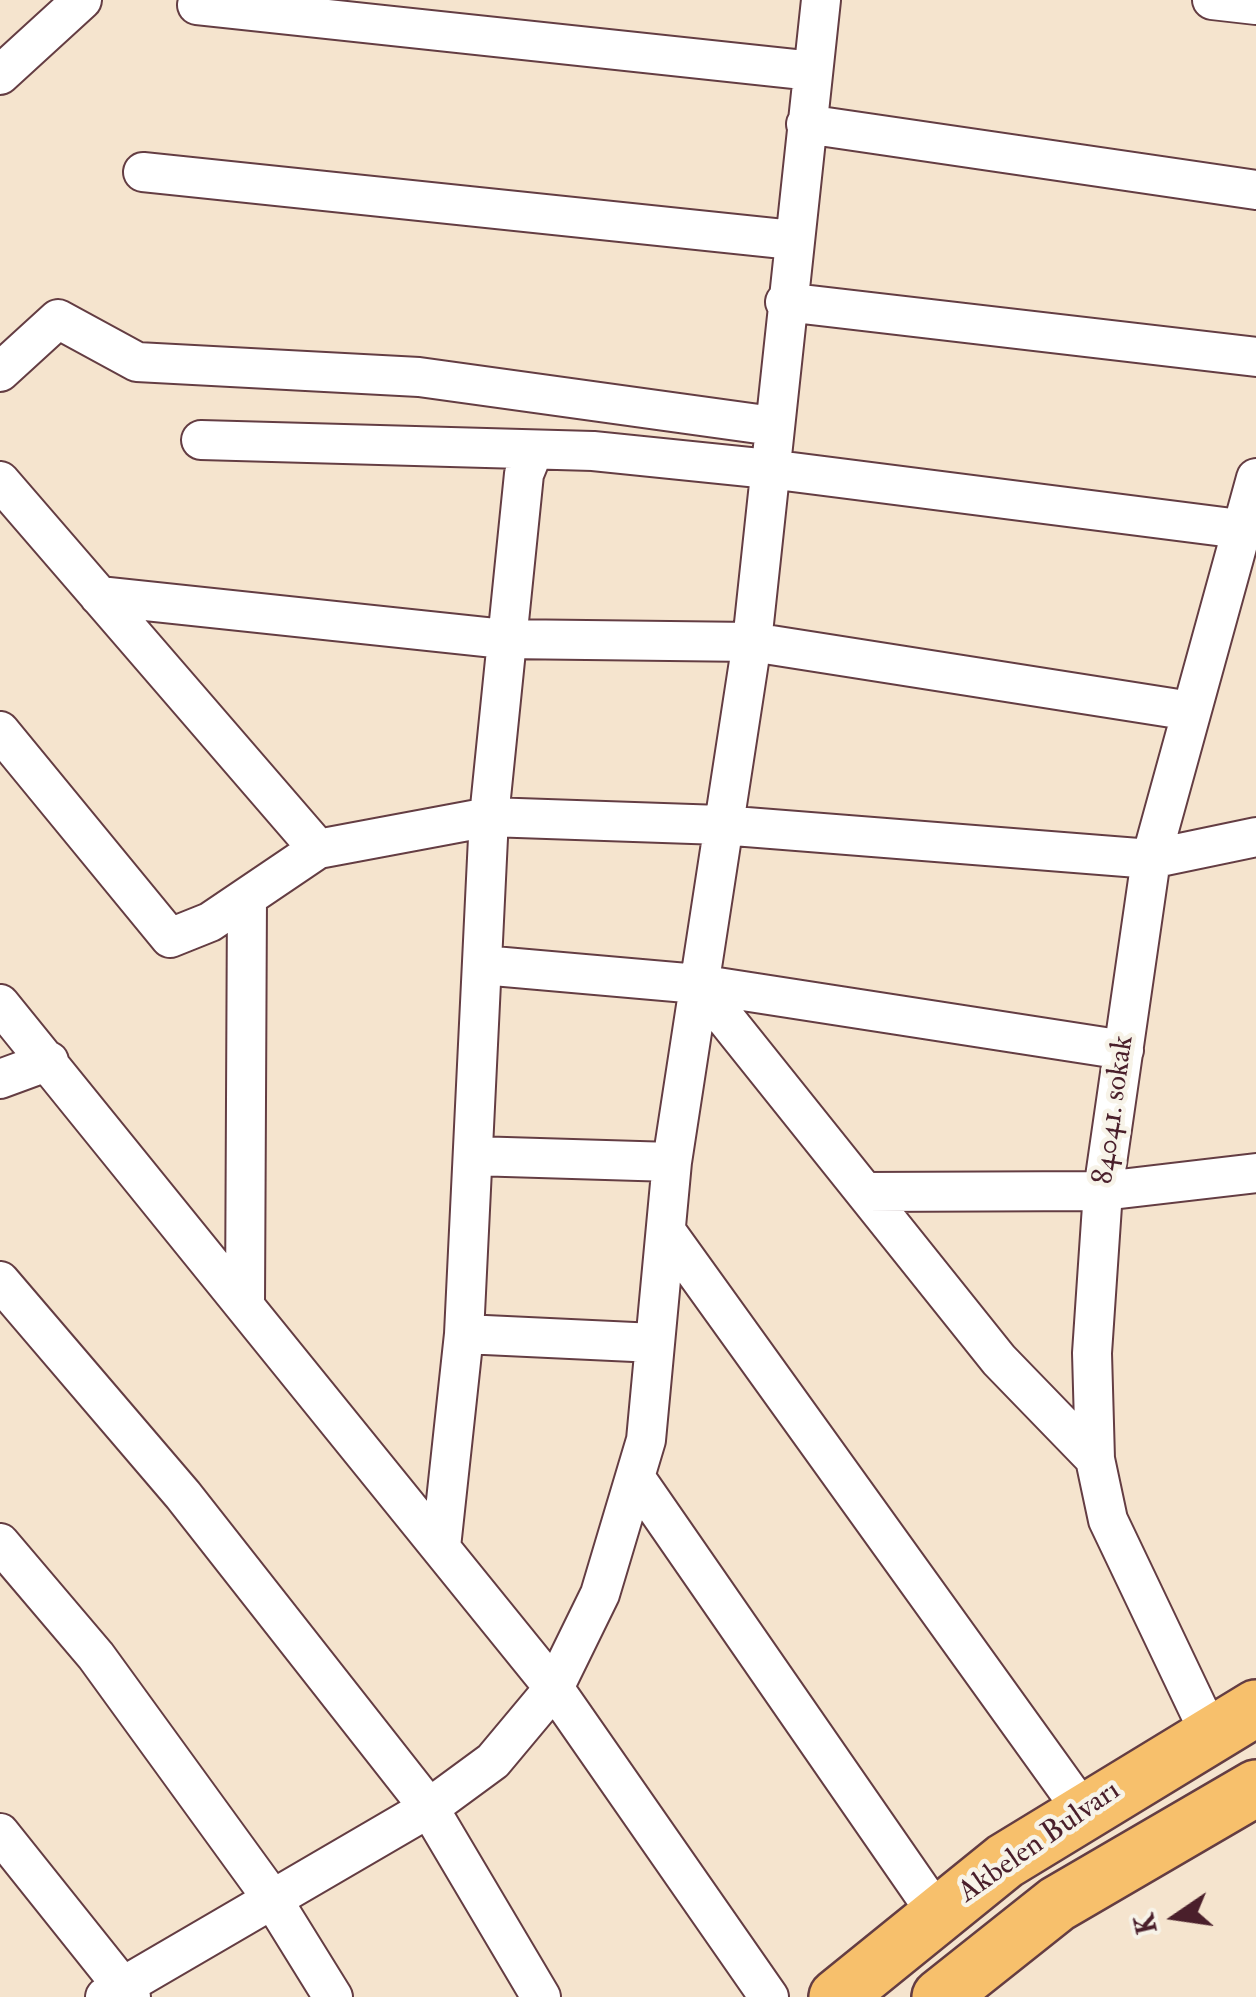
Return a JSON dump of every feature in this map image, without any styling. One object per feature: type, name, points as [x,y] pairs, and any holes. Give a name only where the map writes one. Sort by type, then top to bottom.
[{"type":"main road","name":"Akbelen Bulvarı","points":[[836,1997],[1005,1861],[1256,1708]]},
{"type":"main road","name":"Akbelen Bulvarı","points":[[940,1997],[1057,1904],[1256,1788]]},
{"type":"street","points":[[0,74],[82,0]]},
{"type":"street","points":[[0,1833],[120,1993],[271,1898],[429,1808],[493,1762],[554,1688],[600,1594],[646,1440],[672,1162],[752,642],[785,302],[821,0]]},
{"type":"street","points":[[1212,0],[1256,6]]},
{"type":"street","points":[[197,5],[812,72]]},
{"type":"street","points":[[806,124],[1256,190]]},
{"type":"street","points":[[143,172],[793,240]]},
{"type":"street","points":[[785,302],[1256,357]]},
{"type":"street","points":[[0,372],[58,319],[137,362],[419,377],[773,426]]},
{"type":"street","points":[[201,440],[593,451],[769,469],[1240,530]]},
{"type":"street","points":[[441,1548],[464,1334],[489,817],[504,639],[524,474],[533,452]]},
{"type":"street","name":"84041. sokak","points":[[1210,1734],[1108,1520],[1095,1459],[1092,1354],[1104,1191],[1151,859],[1256,478]]},
{"type":"street","points":[[0,482],[318,849]]},
{"type":"street","points":[[99,596],[504,639],[752,642],[1190,711]]},
{"type":"street","points":[[0,731],[170,938],[210,922],[318,849],[392,832],[489,817],[721,825],[1151,859],[1256,837]]},
{"type":"street","points":[[245,1304],[247,897]]},
{"type":"street","points":[[482,966],[698,984],[1124,1050]]},
{"type":"street","points":[[698,984],[999,1360],[1095,1459]]},
{"type":"street","points":[[0,1004],[554,1688],[768,1997]]},
{"type":"street","points":[[0,1079],[49,1061]]},
{"type":"street","points":[[473,1156],[672,1162]]},
{"type":"street","points":[[864,1192],[1104,1191],[1256,1174]]},
{"type":"street","points":[[666,1231],[1083,1812]]},
{"type":"street","points":[[0,1281],[183,1495],[429,1808],[541,1997]]},
{"type":"street","points":[[464,1334],[655,1343]]},
{"type":"street","points":[[635,1477],[938,1915]]},
{"type":"street","points":[[0,1543],[96,1656],[271,1898],[333,1997]]}]
